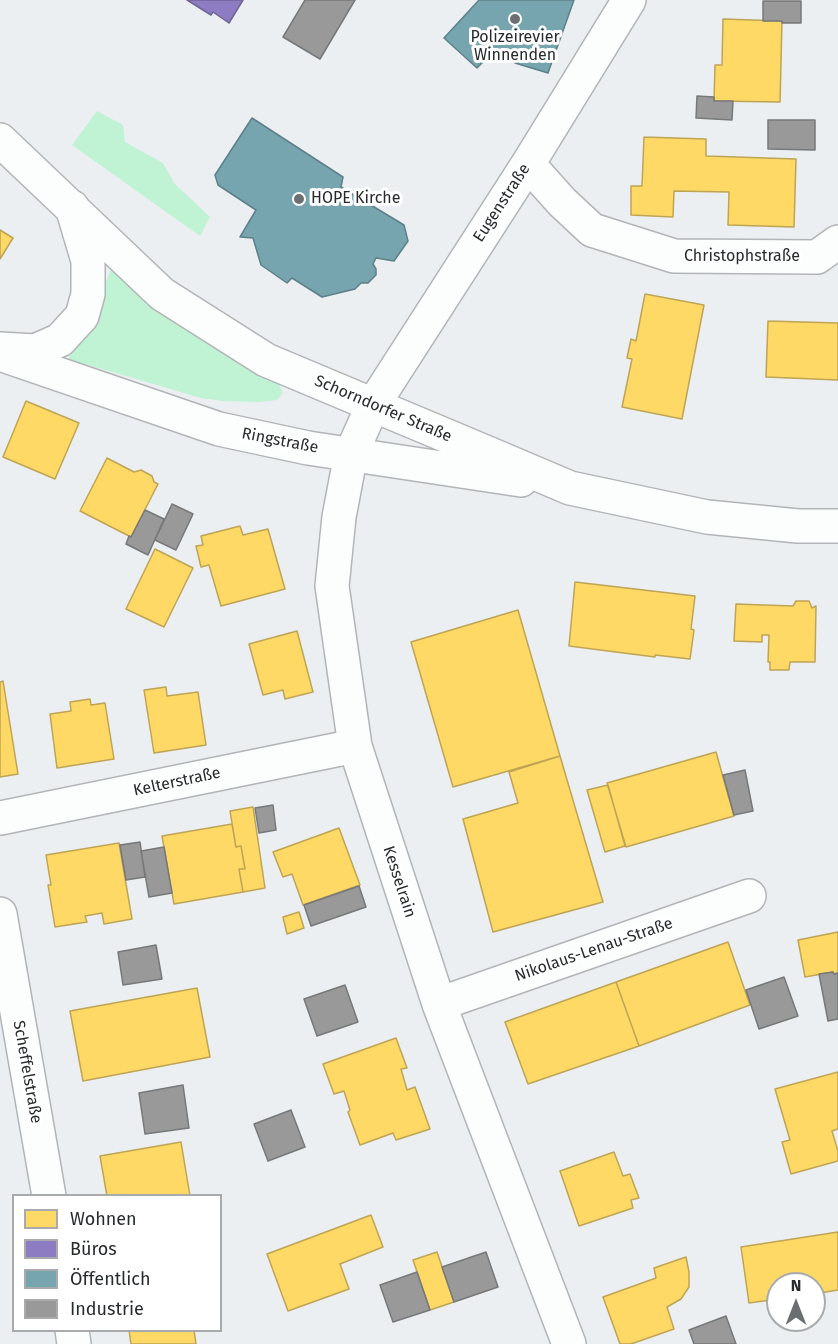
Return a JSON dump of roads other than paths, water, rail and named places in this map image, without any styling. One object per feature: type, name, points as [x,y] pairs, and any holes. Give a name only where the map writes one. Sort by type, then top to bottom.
[{"type":"street","name":"Eugenstraße","points":[[373,405],[528,164],[629,0]]},
{"type":"street","name":"Schorndorfer Straße","points":[[0,140],[162,294],[266,360],[570,488],[707,517],[798,526],[838,526]]},
{"type":"street","name":"Christophstraße","points":[[528,164],[562,202],[592,230],[674,256],[817,257],[838,242]]},
{"type":"street","points":[[0,349],[36,351],[60,340],[82,316],[88,294],[88,261],[72,207]]},
{"type":"street","name":"Ringstraße","points":[[0,354],[219,429],[308,448],[570,488]]},
{"type":"street","name":"Kesselrain","points":[[373,405],[351,454],[339,517],[332,586],[355,746],[439,1004],[569,1344]]},
{"type":"street","name":"Kelterstraße","points":[[0,818],[355,746]]},
{"type":"street","name":"Nikolaus-Lenau-Straße","points":[[439,1004],[749,897]]},
{"type":"street","name":"Scheffelstraße","points":[[0,914],[49,1194]]},
{"type":"place","name":"Polizeirevier Winnenden","points":[[515,19]]},
{"type":"place","name":"HOPE Kirche","points":[[299,199]]}]
